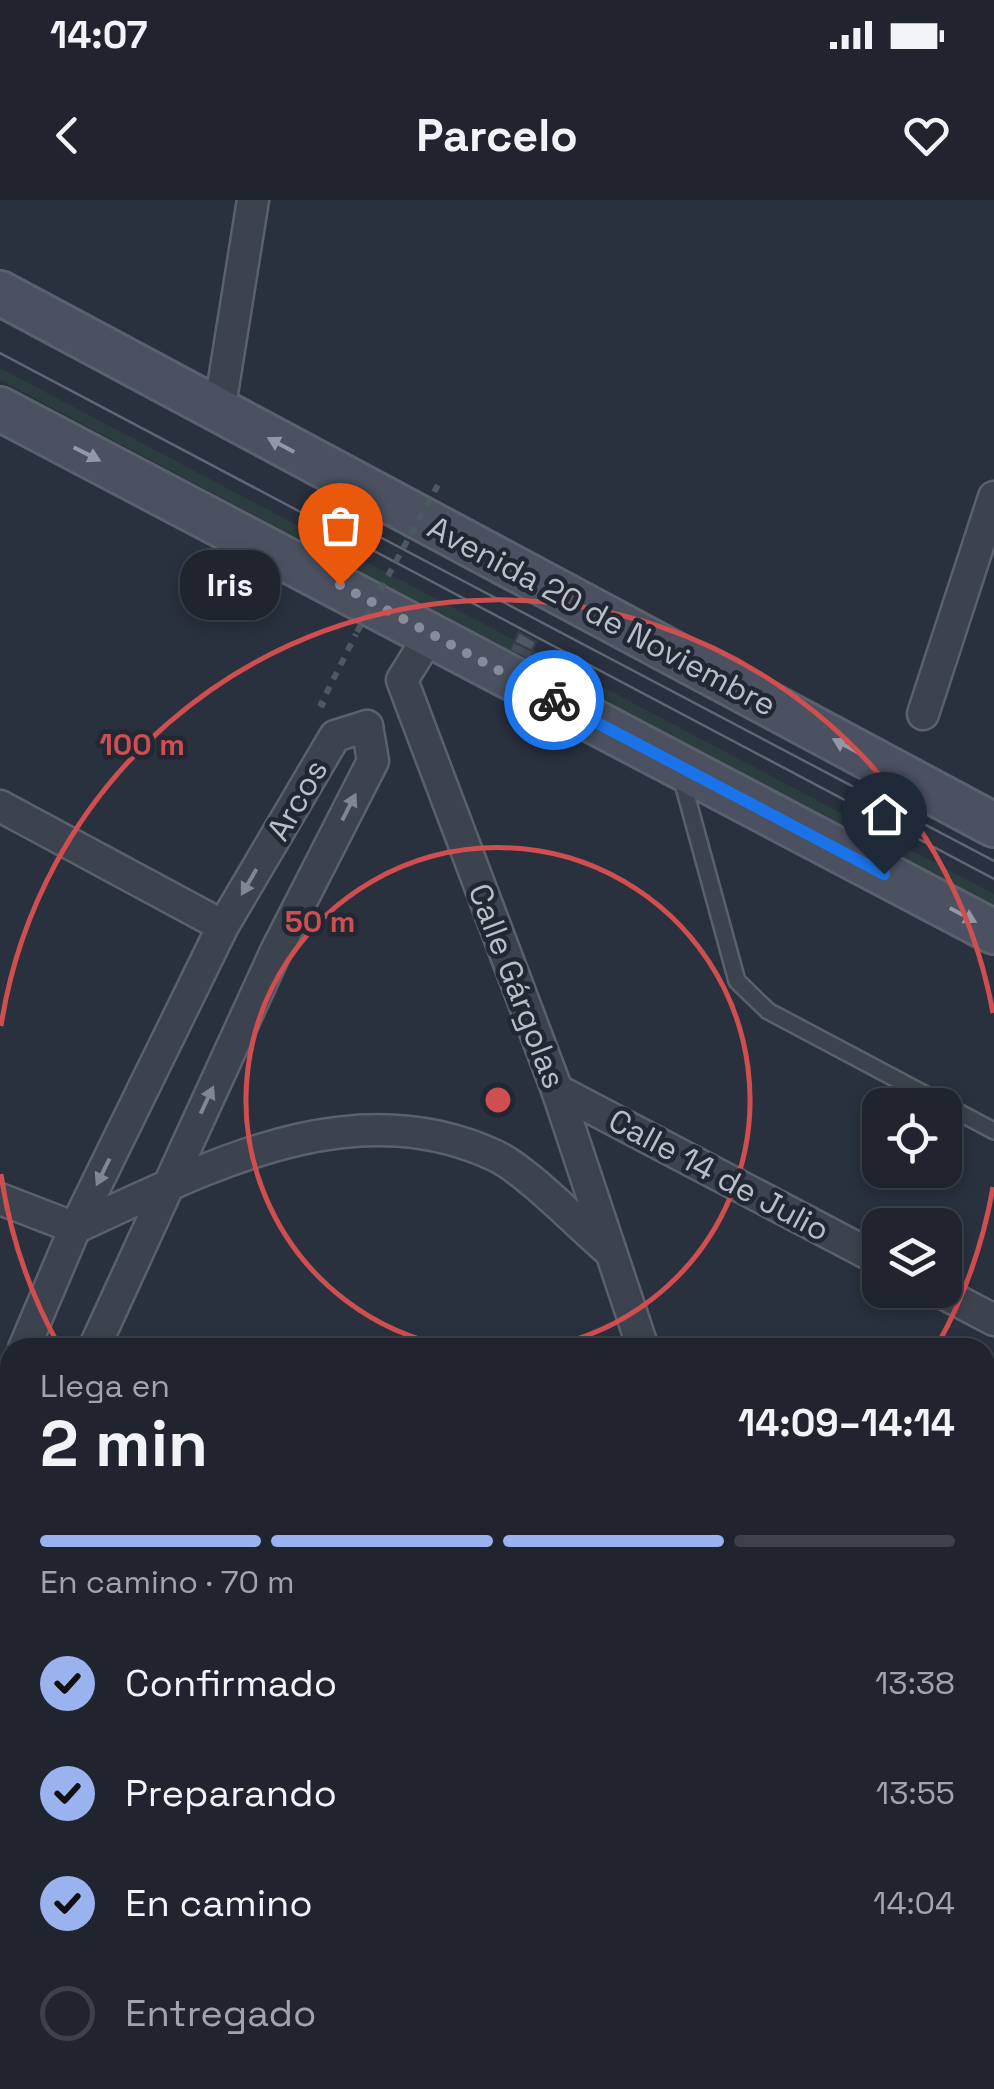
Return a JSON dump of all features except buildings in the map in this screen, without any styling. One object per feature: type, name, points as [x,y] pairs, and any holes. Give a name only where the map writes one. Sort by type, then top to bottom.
[{"type":"main road","name":"Avenida 20 de Noviembre","points":[[0,293],[994,825]]},
{"type":"main road","points":[[0,410],[994,932]]},
{"type":"street","points":[[219,412],[252,200]]},
{"type":"street","points":[[923,714],[994,497]]},
{"type":"street","points":[[367,726],[431,633]]},
{"type":"street","name":"Calle Gárgolas","points":[[402,680],[557,1090],[638,1338]]},
{"type":"street","name":"Arcos","points":[[28,1338],[76,1228],[223,926],[334,736],[367,726],[373,761],[276,952],[99,1338]]},
{"type":"street","points":[[0,806],[223,926]]},
{"type":"street","name":"Calle 14 de Julio","points":[[557,1090],[862,1251]]},
{"type":"street","points":[[0,1199],[76,1228],[272,1143],[360,1128],[434,1135],[498,1157],[607,1249]]},
{"type":"street","points":[[962,1303],[994,1320]]},
{"type":"lane","points":[[679,767],[737,982],[768,1011],[994,1131]]},
{"type":"path","points":[[321,704],[438,485]]},
{"type":"shaded area","points":[[0,368],[516,641],[512,650],[528,659],[533,650],[994,894],[994,907],[0,380]]},
{"type":"tram line","points":[[0,353],[994,879]]},
{"type":"tram line","points":[[344,518],[994,861]]},
{"type":"way so far","points":[[340,585],[554,700]]},
{"type":"place","name":"Iris","points":[[340,585]]},
{"type":"route","points":[[554,700],[884,874]]}]
